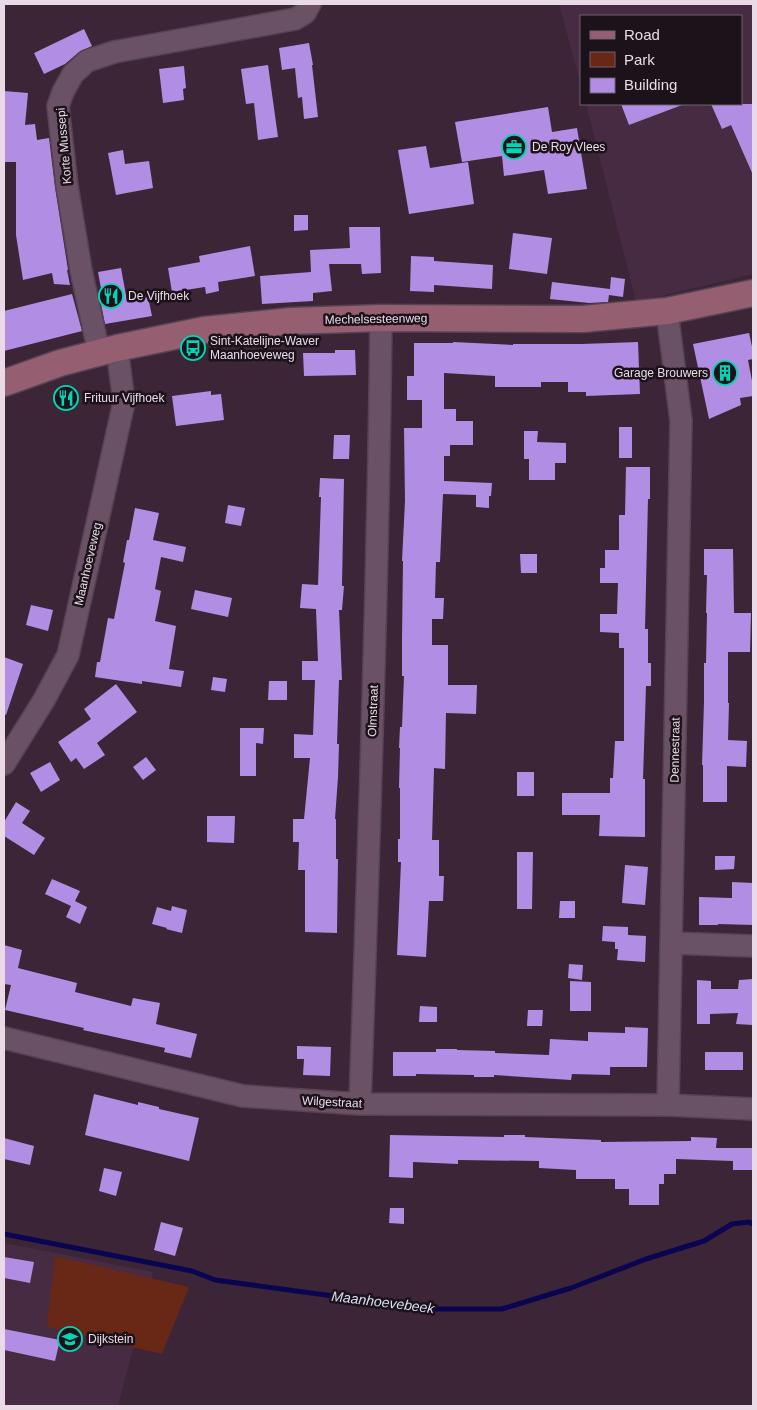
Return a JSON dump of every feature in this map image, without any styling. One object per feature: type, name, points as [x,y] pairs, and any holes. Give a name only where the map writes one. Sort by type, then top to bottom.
[{"type":"main road","name":"Mechelsesteenweg","points":[[4,383],[60,364],[108,351],[204,330],[291,320],[381,318],[583,319],[668,311],[753,293]]},
{"type":"street","name":"Korte Mussepi","points":[[108,351],[81,270],[67,186],[58,106],[73,74],[87,62],[114,52],[295,19],[305,13],[310,4]]},
{"type":"street","name":"Dennestraat","points":[[668,311],[681,421],[668,1105]]},
{"type":"street","name":"Olmstraat","points":[[360,1104],[376,601],[381,318]]},
{"type":"street","name":"Maanhoeveweg","points":[[4,764],[44,700],[68,655],[124,402],[108,351]]},
{"type":"street","points":[[671,943],[753,946]]},
{"type":"street","name":"Wilgestraat","points":[[4,1038],[243,1096],[360,1104],[668,1105]]},
{"type":"street","points":[[668,1105],[753,1109]]},
{"type":"shaded area","points":[[559,4],[753,4],[753,274],[636,302],[586,105],[742,105],[742,15],[580,15],[580,81]]},
{"type":"shaded area","name":"Dijkstein","points":[[4,1243],[153,1272],[118,1406],[4,1406]]},
{"type":"green space","points":[[55,1256],[189,1287],[162,1354],[47,1327]]},
{"type":"building","points":[[84,29],[92,46],[79,52],[65,64],[44,74],[34,53]]},
{"type":"building","points":[[309,43],[318,117],[304,119],[302,97],[298,98],[295,68],[282,70],[279,48]]},
{"type":"building","points":[[268,65],[278,137],[258,140],[254,103],[246,104],[241,69]]},
{"type":"building","points":[[184,66],[186,88],[183,89],[184,100],[163,103],[159,69]]},
{"type":"building","points":[[4,91],[28,93],[25,125],[35,124],[37,140],[49,138],[70,285],[54,284],[52,273],[23,280],[16,235],[16,162],[4,162]]},
{"type":"building","points":[[753,104],[753,175],[731,125],[722,129],[711,105]]},
{"type":"building","points":[[621,105],[682,105],[629,125]]},
{"type":"building","points":[[548,107],[552,132],[577,128],[587,189],[548,194],[544,170],[504,176],[502,156],[462,162],[455,122]]},
{"type":"building","points":[[426,146],[430,168],[468,162],[474,204],[409,214],[398,150]]},
{"type":"building","points":[[123,150],[125,164],[149,161],[153,188],[116,195],[108,153]]},
{"type":"building","points":[[294,215],[308,215],[308,230],[294,231]]},
{"type":"building","points":[[349,227],[380,227],[381,273],[362,274],[361,264],[329,264],[332,291],[313,293],[313,301],[262,304],[260,276],[311,272],[310,250],[350,248]]},
{"type":"building","points":[[513,233],[552,238],[547,274],[509,269]]},
{"type":"building","points":[[250,246],[255,276],[218,282],[219,291],[206,294],[205,287],[172,292],[168,268],[200,262],[199,256]]},
{"type":"building","points":[[411,256],[434,257],[434,261],[493,265],[492,289],[434,285],[434,292],[410,291]]},
{"type":"building","name":"De Vijfhoek","points":[[121,268],[127,301],[148,297],[152,316],[105,324],[99,294],[102,294],[98,272]]},
{"type":"building","points":[[611,277],[625,279],[623,297],[609,295],[608,302],[589,303],[550,299],[552,282],[610,289]]},
{"type":"building","points":[[72,294],[82,331],[4,351],[4,311]]},
{"type":"building","name":"Garage Brouwers","points":[[749,333],[753,351],[753,359],[748,360],[753,396],[740,398],[741,405],[709,419],[693,344]]},
{"type":"building","points":[[453,342],[513,345],[638,342],[640,394],[586,396],[586,392],[568,392],[568,382],[541,382],[541,387],[495,387],[495,376],[444,373],[444,409],[456,409],[456,421],[473,421],[473,445],[450,445],[450,456],[444,456],[444,481],[492,483],[489,508],[476,507],[476,495],[443,494],[440,562],[436,562],[435,598],[444,598],[443,619],[432,619],[432,645],[448,645],[448,685],[477,685],[476,714],[446,713],[445,769],[434,768],[432,840],[439,840],[439,876],[444,876],[443,901],[429,901],[426,957],[397,955],[401,862],[398,862],[398,839],[400,839],[399,748],[400,727],[402,727],[404,676],[402,676],[402,561],[405,501],[404,428],[422,428],[422,400],[407,400],[407,376],[414,376],[414,343]]},
{"type":"building","points":[[335,350],[355,350],[356,375],[304,376],[303,353],[335,353]]},
{"type":"building","points":[[211,391],[211,395],[221,394],[224,420],[176,426],[172,396]]},
{"type":"building","points":[[619,427],[632,427],[632,458],[619,458]]},
{"type":"building","points":[[524,431],[538,431],[537,442],[566,443],[566,463],[555,463],[555,480],[529,480],[529,459],[524,459]]},
{"type":"building","points":[[334,435],[350,435],[349,459],[333,459]]},
{"type":"building","points":[[626,467],[650,467],[645,629],[648,629],[648,663],[651,663],[651,686],[646,686],[643,779],[645,779],[645,837],[599,836],[600,815],[562,815],[562,793],[610,793],[610,778],[613,778],[615,741],[624,741],[624,648],[619,648],[619,633],[600,632],[600,614],[617,614],[618,583],[600,583],[600,568],[605,568],[605,550],[619,550],[619,515],[625,515]]},
{"type":"building","points":[[320,478],[344,479],[342,586],[344,586],[342,610],[339,610],[342,680],[339,680],[337,744],[339,744],[335,819],[336,859],[338,859],[337,933],[305,932],[305,870],[298,870],[299,842],[293,842],[293,819],[304,819],[310,758],[294,758],[294,734],[313,735],[315,680],[302,680],[302,661],[318,661],[316,609],[300,608],[302,584],[318,585]]},
{"type":"building","points":[[228,505],[245,508],[241,526],[225,523]]},
{"type":"building","points":[[135,508],[159,513],[153,540],[186,547],[183,562],[161,557],[155,589],[161,591],[155,621],[176,626],[169,669],[184,671],[181,687],[142,681],[142,684],[95,677],[97,662],[100,662],[108,618],[114,619],[125,563],[123,562],[127,540],[129,540]]},
{"type":"building","points":[[704,549],[733,549],[734,613],[751,613],[750,652],[728,652],[728,740],[747,741],[746,767],[727,766],[727,802],[703,802],[704,663],[706,663],[707,613],[707,575],[704,575]]},
{"type":"building","points":[[520,554],[537,554],[537,573],[521,573]]},
{"type":"building","points":[[195,590],[232,598],[228,617],[191,609]]},
{"type":"building","points":[[31,605],[53,610],[48,631],[26,625]]},
{"type":"building","points":[[4,657],[23,664],[6,715],[4,714]]},
{"type":"building","points":[[213,677],[227,679],[225,692],[211,690]]},
{"type":"building","points":[[269,681],[287,681],[287,700],[268,700]]},
{"type":"building","points":[[116,684],[137,712],[97,743],[105,755],[84,769],[76,758],[71,762],[58,742],[91,719],[84,709]]},
{"type":"building","points":[[240,728],[264,728],[263,744],[256,743],[256,776],[240,776]]},
{"type":"building","points":[[146,757],[156,770],[143,780],[133,767]]},
{"type":"building","points":[[50,762],[60,780],[41,792],[30,773]]},
{"type":"building","points":[[517,772],[534,772],[534,796],[517,796]]},
{"type":"building","points":[[16,802],[30,811],[22,823],[45,838],[34,855],[4,836],[4,822]]},
{"type":"building","points":[[207,816],[235,816],[234,843],[207,842]]},
{"type":"building","points":[[517,852],[533,852],[532,909],[517,909]]},
{"type":"building","points":[[715,856],[735,856],[734,869],[715,870]]},
{"type":"building","points":[[625,865],[648,867],[645,905],[622,903]]},
{"type":"building","points":[[52,879],[80,891],[75,901],[87,907],[80,924],[66,917],[71,906],[45,894]]},
{"type":"building","points":[[732,882],[753,883],[753,925],[699,925],[699,897],[732,898]]},
{"type":"building","points":[[560,901],[575,901],[575,918],[559,918]]},
{"type":"building","points":[[172,906],[187,910],[182,933],[152,924],[157,907],[171,911]]},
{"type":"building","points":[[603,926],[628,927],[628,935],[646,936],[645,962],[617,960],[618,949],[615,949],[615,942],[602,941]]},
{"type":"building","points":[[4,945],[22,950],[18,968],[77,983],[75,992],[131,1006],[133,998],[160,1003],[156,1024],[197,1034],[191,1058],[164,1052],[165,1048],[5,1010],[11,985],[4,984]]},
{"type":"building","points":[[569,964],[583,965],[582,980],[568,978]]},
{"type":"building","points":[[753,979],[753,1025],[736,1024],[738,1013],[710,1014],[710,1024],[697,1024],[697,980],[711,981],[711,989],[738,989],[739,980]]},
{"type":"building","points":[[570,981],[591,982],[591,1011],[570,1011]]},
{"type":"building","points":[[420,1006],[437,1007],[437,1022],[419,1022]]},
{"type":"building","points":[[528,1010],[543,1010],[542,1026],[527,1026]]},
{"type":"building","points":[[625,1027],[648,1028],[647,1067],[610,1067],[610,1075],[572,1074],[571,1080],[494,1075],[494,1077],[416,1074],[416,1076],[393,1076],[393,1052],[436,1052],[436,1049],[457,1049],[495,1051],[495,1053],[549,1055],[550,1039],[588,1041],[588,1032],[625,1033]]},
{"type":"building","points":[[297,1046],[331,1047],[330,1076],[303,1075],[304,1059],[297,1059]]},
{"type":"building","points":[[705,1052],[743,1052],[743,1070],[705,1070]]},
{"type":"building","points":[[94,1094],[138,1105],[138,1102],[199,1118],[189,1161],[85,1135]]},
{"type":"building","points":[[390,1135],[504,1137],[504,1135],[525,1135],[525,1137],[601,1140],[601,1142],[691,1141],[691,1137],[717,1138],[716,1148],[753,1148],[753,1170],[733,1170],[733,1161],[676,1159],[676,1174],[664,1174],[664,1184],[659,1184],[659,1205],[629,1205],[629,1189],[615,1189],[615,1179],[576,1179],[576,1170],[539,1168],[539,1161],[458,1160],[458,1164],[413,1162],[413,1178],[389,1177]]},
{"type":"building","points":[[4,1138],[34,1146],[30,1165],[4,1159]]},
{"type":"building","points":[[104,1168],[122,1172],[116,1196],[99,1191]]},
{"type":"building","points":[[390,1208],[404,1208],[404,1224],[389,1223]]},
{"type":"building","points":[[161,1222],[183,1228],[175,1256],[154,1250]]},
{"type":"building","points":[[4,1257],[34,1262],[30,1283],[4,1278]]},
{"type":"building","points":[[4,1329],[60,1340],[55,1361],[4,1350]]},
{"type":"waterway","name":"Maanhoevebeek","points":[[4,1234],[192,1271],[215,1280],[429,1309],[502,1309],[571,1288],[646,1259],[704,1241],[732,1224],[749,1222],[753,1224]]},
{"type":"place","name":"De Roy Vlees","points":[[514,147]]},
{"type":"place","name":"De Vijfhoek","points":[[111,296]]},
{"type":"place","name":"Sint-Katelijne-Waver Maanhoeveweg","points":[[193,348]]},
{"type":"place","name":"Garage Brouwers","points":[[725,373]]},
{"type":"place","name":"Frituur Vijfhoek","points":[[66,398]]},
{"type":"place","name":"Dijkstein","points":[[70,1339]]}]
